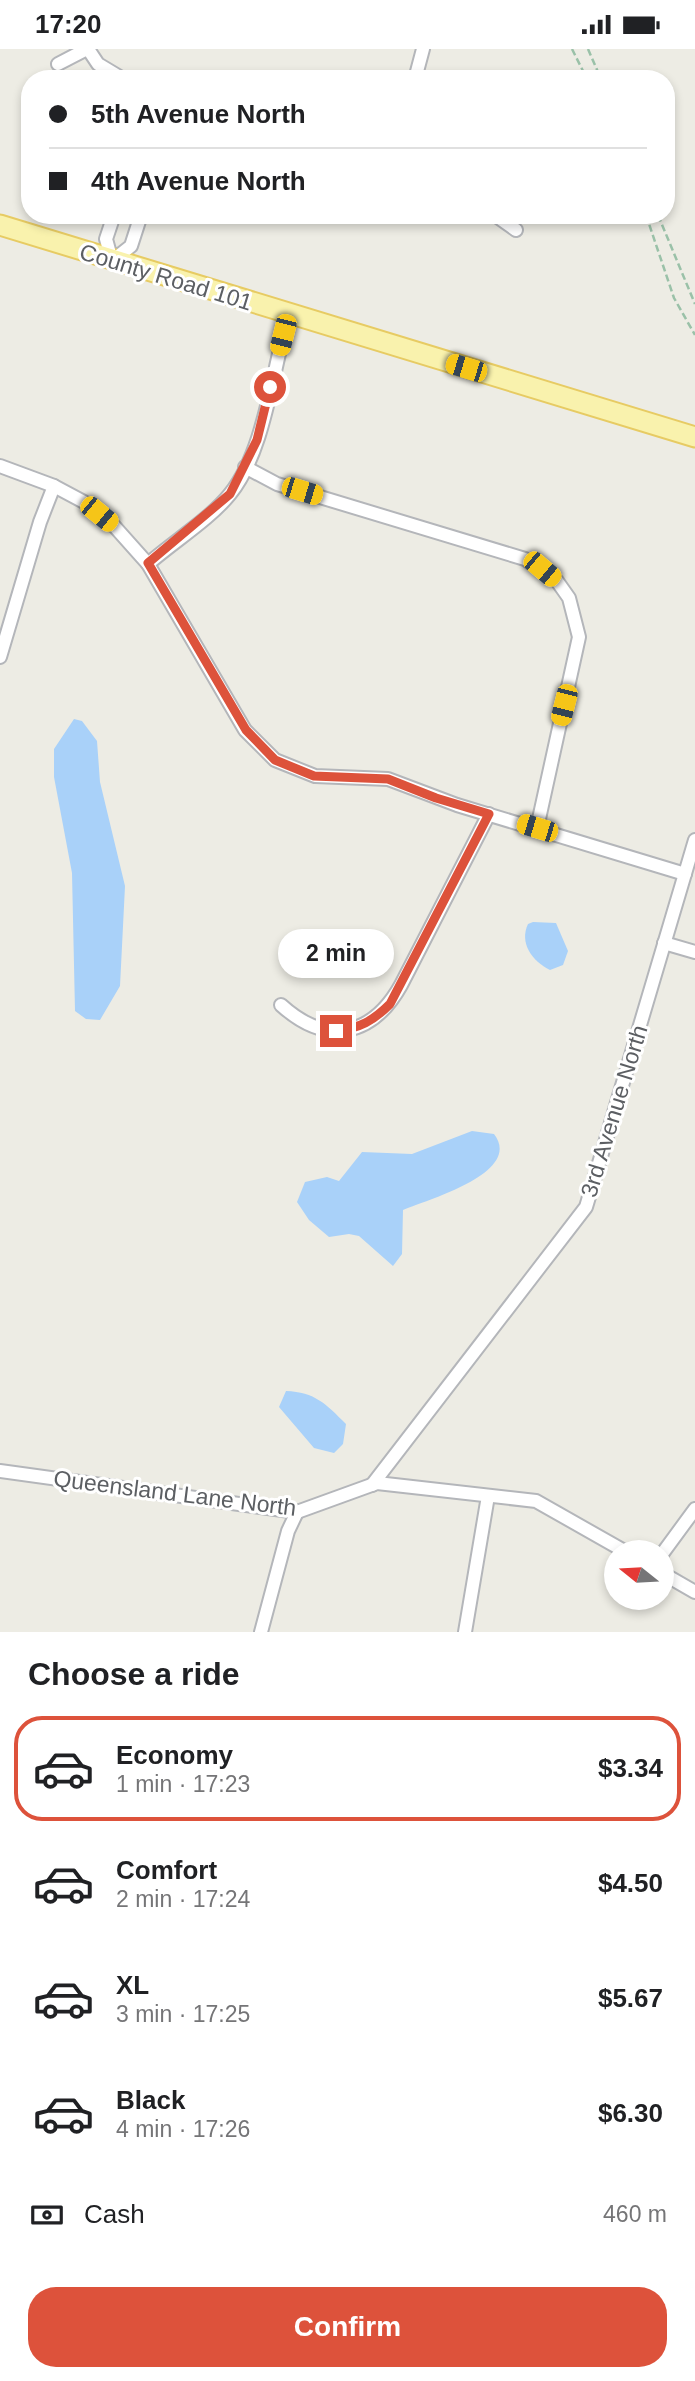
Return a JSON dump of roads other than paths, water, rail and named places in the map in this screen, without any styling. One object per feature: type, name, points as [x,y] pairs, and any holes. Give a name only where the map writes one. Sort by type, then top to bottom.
[{"type":"main road","name":"County Road 101","points":[[0,226],[695,437]]},
{"type":"street","points":[[58,64],[88,49],[99,64],[109,70]]},
{"type":"street","points":[[417,70],[422,49]]},
{"type":"street","points":[[111,224],[106,239],[113,261],[131,246],[138,224]]},
{"type":"street","points":[[508,224],[516,230]]},
{"type":"street","points":[[148,563],[230,494],[246,467],[257,440],[289,315]]},
{"type":"street","points":[[0,466],[54,486],[84,502],[115,527],[148,563],[246,730],[275,760],[314,776],[388,779],[436,798],[685,874]]},
{"type":"street","points":[[246,467],[277,484],[525,559],[557,581],[569,599],[579,637],[537,828]]},
{"type":"street","points":[[0,657],[40,522],[54,486]]},
{"type":"street","points":[[281,1005],[297,1020],[316,1028],[336,1031],[357,1028],[375,1019],[390,1004],[401,985],[489,814]]},
{"type":"street","name":"3rd Avenue North","points":[[372,1485],[586,1207],[695,840]]},
{"type":"street","points":[[664,943],[695,952]]},
{"type":"street","name":"Queensland Lane North","points":[[0,1471],[297,1512],[372,1485],[536,1501],[605,1540]]},
{"type":"street","points":[[465,1632],[488,1496]]},
{"type":"street","points":[[672,1540],[695,1509]]},
{"type":"street","points":[[261,1632],[288,1531],[297,1512]]},
{"type":"street","points":[[674,1580],[695,1592]]},
{"type":"water","points":[[74,719],[82,721],[97,741],[100,782],[125,886],[120,986],[100,1020],[86,1019],[75,1011],[72,873],[54,777],[54,749]]},
{"type":"water","points":[[556,923],[568,951],[563,965],[550,970],[533,957],[525,938],[528,924]]},
{"type":"water","points":[[472,1131],[494,1134],[500,1148],[496,1161],[468,1183],[403,1210],[402,1254],[393,1266],[359,1236],[349,1234],[329,1237],[309,1220],[297,1202],[305,1182],[327,1177],[339,1181],[362,1152],[412,1154]]},
{"type":"water","points":[[286,1391],[305,1394],[319,1400],[346,1424],[343,1444],[334,1453],[314,1448],[279,1407]]}]
